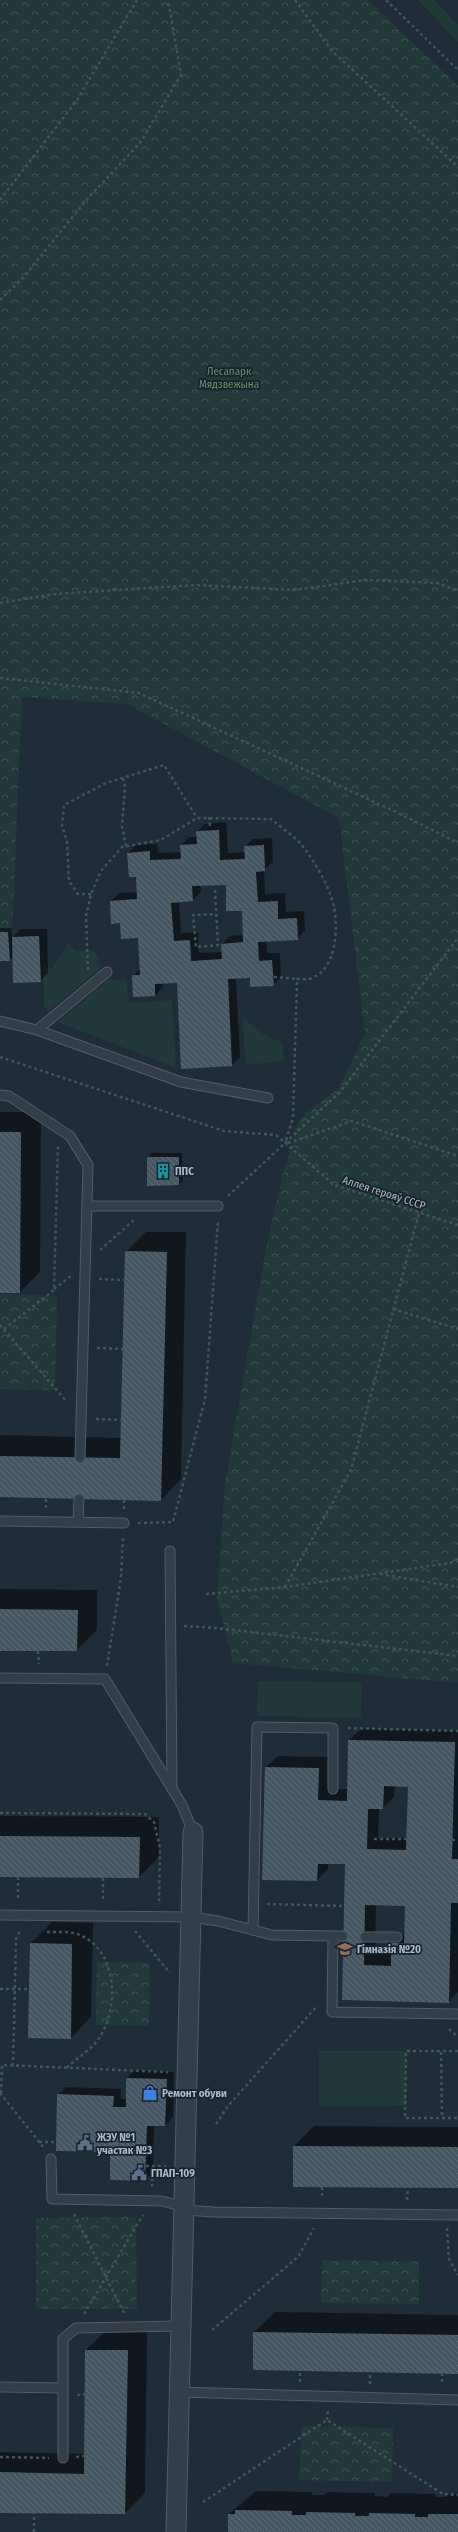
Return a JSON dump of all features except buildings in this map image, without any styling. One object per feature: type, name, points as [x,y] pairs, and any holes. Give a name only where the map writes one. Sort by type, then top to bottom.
[{"type":"street","points":[[176,2532],[193,1832]]},
{"type":"lane","points":[[38,1030],[107,972]]},
{"type":"lane","points":[[0,1021],[38,1030],[181,1082],[268,1098]]},
{"type":"lane","points":[[0,1095],[9,1096],[70,1136],[88,1165],[80,1458]]},
{"type":"lane","points":[[87,1206],[218,1206]]},
{"type":"lane","points":[[78,1522],[79,1499]]},
{"type":"lane","points":[[0,1521],[124,1523]]},
{"type":"lane","points":[[170,1551],[172,1790]]},
{"type":"lane","points":[[0,1678],[105,1679],[182,1805],[193,1832]]},
{"type":"lane","points":[[253,1930],[257,1726],[333,1728],[333,1789]]},
{"type":"lane","points":[[0,1915],[191,1917],[272,1935],[343,1936]]},
{"type":"lane","points":[[333,1936],[332,2012],[458,2014]]},
{"type":"lane","points":[[365,1937],[397,1938]]},
{"type":"lane","points":[[51,2159],[52,2199],[152,2200],[181,2206],[184,2210],[458,2215]]},
{"type":"lane","points":[[63,2458],[63,2339],[76,2328],[181,2326]]},
{"type":"lane","points":[[0,2386],[63,2388]]},
{"type":"lane","points":[[179,2392],[458,2400]]},
{"type":"path","points":[[0,200],[76,100],[137,0]]},
{"type":"path","points":[[0,300],[22,279],[89,197],[140,143],[181,75],[168,0]]},
{"type":"path","points":[[295,0],[332,51],[458,167]]},
{"type":"path","points":[[386,0],[458,70]]},
{"type":"path","points":[[0,604],[55,594],[196,585],[295,590],[365,580],[437,582],[458,591]]},
{"type":"path","points":[[0,678],[139,693],[394,811],[458,843]]},
{"type":"path","points":[[91,894],[78,894],[69,881],[68,852],[62,826],[64,805],[106,783],[164,765],[197,818]]},
{"type":"path","points":[[123,778],[125,787],[122,827],[126,846]]},
{"type":"path","points":[[209,817],[210,826]]},
{"type":"path","points":[[88,977],[86,916],[91,894],[102,871],[122,847],[161,840],[197,818],[209,817],[271,819],[306,850],[323,876],[334,906],[335,930],[333,955],[322,972],[312,978],[297,979],[274,977]]},
{"type":"path","points":[[215,890],[218,945],[196,946],[193,915],[216,914]]},
{"type":"path","points":[[124,1523],[173,1522],[205,1399],[218,1206],[340,1092],[458,938]]},
{"type":"path","points":[[285,1143],[293,1118],[297,979]]},
{"type":"path","name":"Аллея герояў СССР","points":[[0,1057],[224,1131],[276,1136],[334,1185],[419,1213],[458,1224]]},
{"type":"path","points":[[285,1143],[352,1121],[458,1156]]},
{"type":"path","points":[[4,1329],[54,1290],[58,1127]]},
{"type":"path","points":[[285,1587],[351,1470],[419,1213]]},
{"type":"path","points":[[85,1279],[124,1280]]},
{"type":"path","points":[[393,1309],[458,1329]]},
{"type":"path","points":[[0,1325],[67,1401]]},
{"type":"path","points":[[83,1348],[123,1349]]},
{"type":"path","points":[[81,1419],[121,1420]]},
{"type":"path","points":[[105,1679],[121,1578],[123,1546]]},
{"type":"path","points":[[206,1594],[285,1587],[450,1562],[458,1559]]},
{"type":"path","points":[[377,1573],[458,1588]]},
{"type":"path","points":[[171,1625],[216,1628],[458,1656]]},
{"type":"path","points":[[333,1728],[458,1731]]},
{"type":"path","points":[[0,1813],[145,1814],[154,1822],[160,1848],[159,1917]]},
{"type":"path","points":[[374,1839],[407,1839]]},
{"type":"path","points":[[452,1840],[458,1840]]},
{"type":"path","points":[[18,1877],[18,1914]]},
{"type":"path","points":[[103,1878],[103,1916]]},
{"type":"path","points":[[253,1904],[344,1906]]},
{"type":"path","points":[[122,1916],[189,1994]]},
{"type":"path","points":[[13,2066],[16,1939],[19,1931],[27,1931]]},
{"type":"path","points":[[42,1932],[80,1935],[97,1947],[110,1974],[111,2008],[106,2023],[98,2039],[66,2068]]},
{"type":"path","points":[[216,2124],[228,2106],[332,1988]]},
{"type":"path","points":[[0,1989],[29,1989]]},
{"type":"path","points":[[458,2051],[406,2051],[405,2111],[405,2118],[458,2118]]},
{"type":"path","points":[[441,2052],[442,2118]]},
{"type":"path","points":[[51,2159],[0,2093],[2,2066],[187,2073]]},
{"type":"path","points":[[39,2142],[56,2142]]},
{"type":"path","points":[[76,2328],[152,2200],[153,2166]]},
{"type":"path","points":[[67,2199],[105,2279],[131,2327]]},
{"type":"path","points":[[212,2330],[298,2258],[322,2213]]},
{"type":"path","points":[[446,2214],[449,2259],[458,2275]]},
{"type":"path","points":[[203,2502],[327,2420],[443,2494],[458,2495]]},
{"type":"path","points":[[0,2457],[63,2458]]},
{"type":"path","points":[[34,2513],[34,2532]]},
{"type":"green space","name":"Лесапарк Мядзвежына","points":[[0,0],[368,0],[458,86],[458,1683],[233,1663],[217,1599],[225,1483],[267,1243],[283,1174],[300,1118],[339,1088],[365,1033],[339,818],[127,704],[22,697],[12,935],[8,932],[0,932]]},
{"type":"green space","points":[[418,0],[434,0],[458,25],[458,42]]},
{"type":"green space","points":[[68,943],[76,951],[95,950],[102,967],[48,1011],[44,1005],[43,963],[52,969]]},
{"type":"green space","points":[[127,979],[128,1003],[172,1000],[176,1068],[58,1022],[108,980]]},
{"type":"green space","points":[[242,1017],[266,1036],[282,1042],[284,1061],[246,1065]]},
{"type":"green space","points":[[0,1294],[57,1296],[55,1390],[0,1389]]},
{"type":"green space","points":[[258,1681],[362,1682],[361,1718],[257,1716]]},
{"type":"green space","points":[[97,1962],[150,1963],[149,2026],[96,2025]]},
{"type":"green space","points":[[319,2051],[406,2051],[406,2106],[319,2107]]},
{"type":"green space","points":[[136,2217],[137,2309],[36,2309],[36,2218]]},
{"type":"green space","points":[[322,2260],[419,2261],[419,2304],[321,2303]]},
{"type":"green space","points":[[302,2426],[393,2428],[392,2482],[299,2480]]},
{"type":"place","name":"ППС","points":[[163,1171]]},
{"type":"place","name":"Гімназія №20","points":[[345,1949]]},
{"type":"place","name":"Ремонт обуви","points":[[150,2093]]},
{"type":"place","name":"ЖЭУ №1 участак №3","points":[[85,2143]]},
{"type":"place","name":"ГПАП-109","points":[[139,2173]]}]
